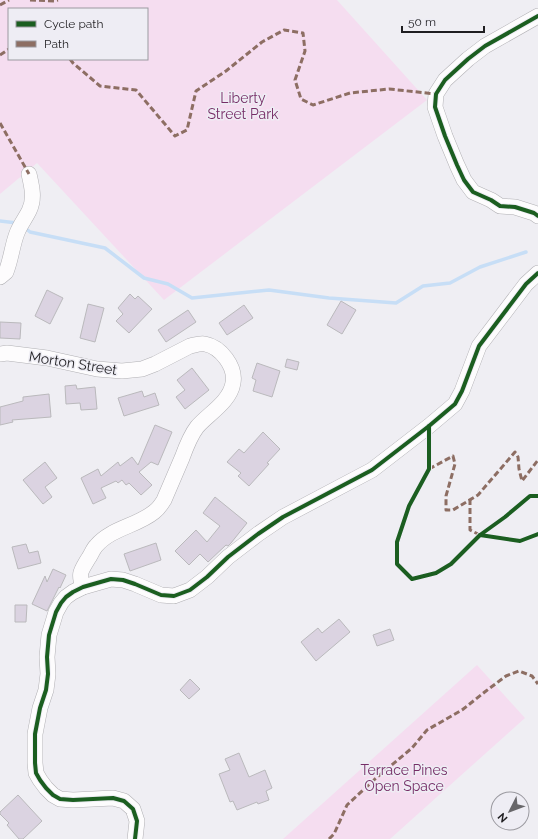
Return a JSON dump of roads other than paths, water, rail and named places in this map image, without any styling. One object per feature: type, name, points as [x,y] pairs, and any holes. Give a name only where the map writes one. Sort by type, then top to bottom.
[{"type":"street","points":[[538,16],[485,46],[468,59],[445,80],[436,94],[436,107],[445,136],[457,165],[464,180],[473,192],[500,206],[515,207],[534,213],[538,216]]},
{"type":"street","points":[[0,276],[6,272],[17,232],[29,211],[32,199],[32,188],[28,174]]},
{"type":"street","points":[[135,839],[137,821],[133,809],[124,801],[113,798],[73,800],[60,799],[46,788],[36,773],[35,734],[46,690],[49,635],[56,612],[61,604],[66,597],[83,587],[111,579],[123,580],[161,595],[174,596],[190,590],[258,534],[283,517],[372,470],[455,404],[462,391],[479,346],[526,284],[538,273]]},
{"type":"street","name":"Morton Street","points":[[0,354],[7,353],[47,358],[97,369],[122,372],[142,369],[190,346],[204,344],[214,347],[222,353],[232,370],[234,382],[230,393],[197,427],[190,438],[164,500],[159,508],[140,520],[114,532],[103,539],[96,546],[81,571],[80,579],[83,587]]},
{"type":"waterway","points":[[0,221],[17,223]]},
{"type":"waterway","points":[[24,227],[30,232],[105,248],[144,278],[168,284],[192,298],[269,290],[329,298],[396,303],[423,286],[450,283],[480,267],[526,252]]},
{"type":"park label","name":"Liberty Street Park","points":[[243,106]]},
{"type":"park label","name":"Terrace Pines Open Space","points":[[404,778]]}]
